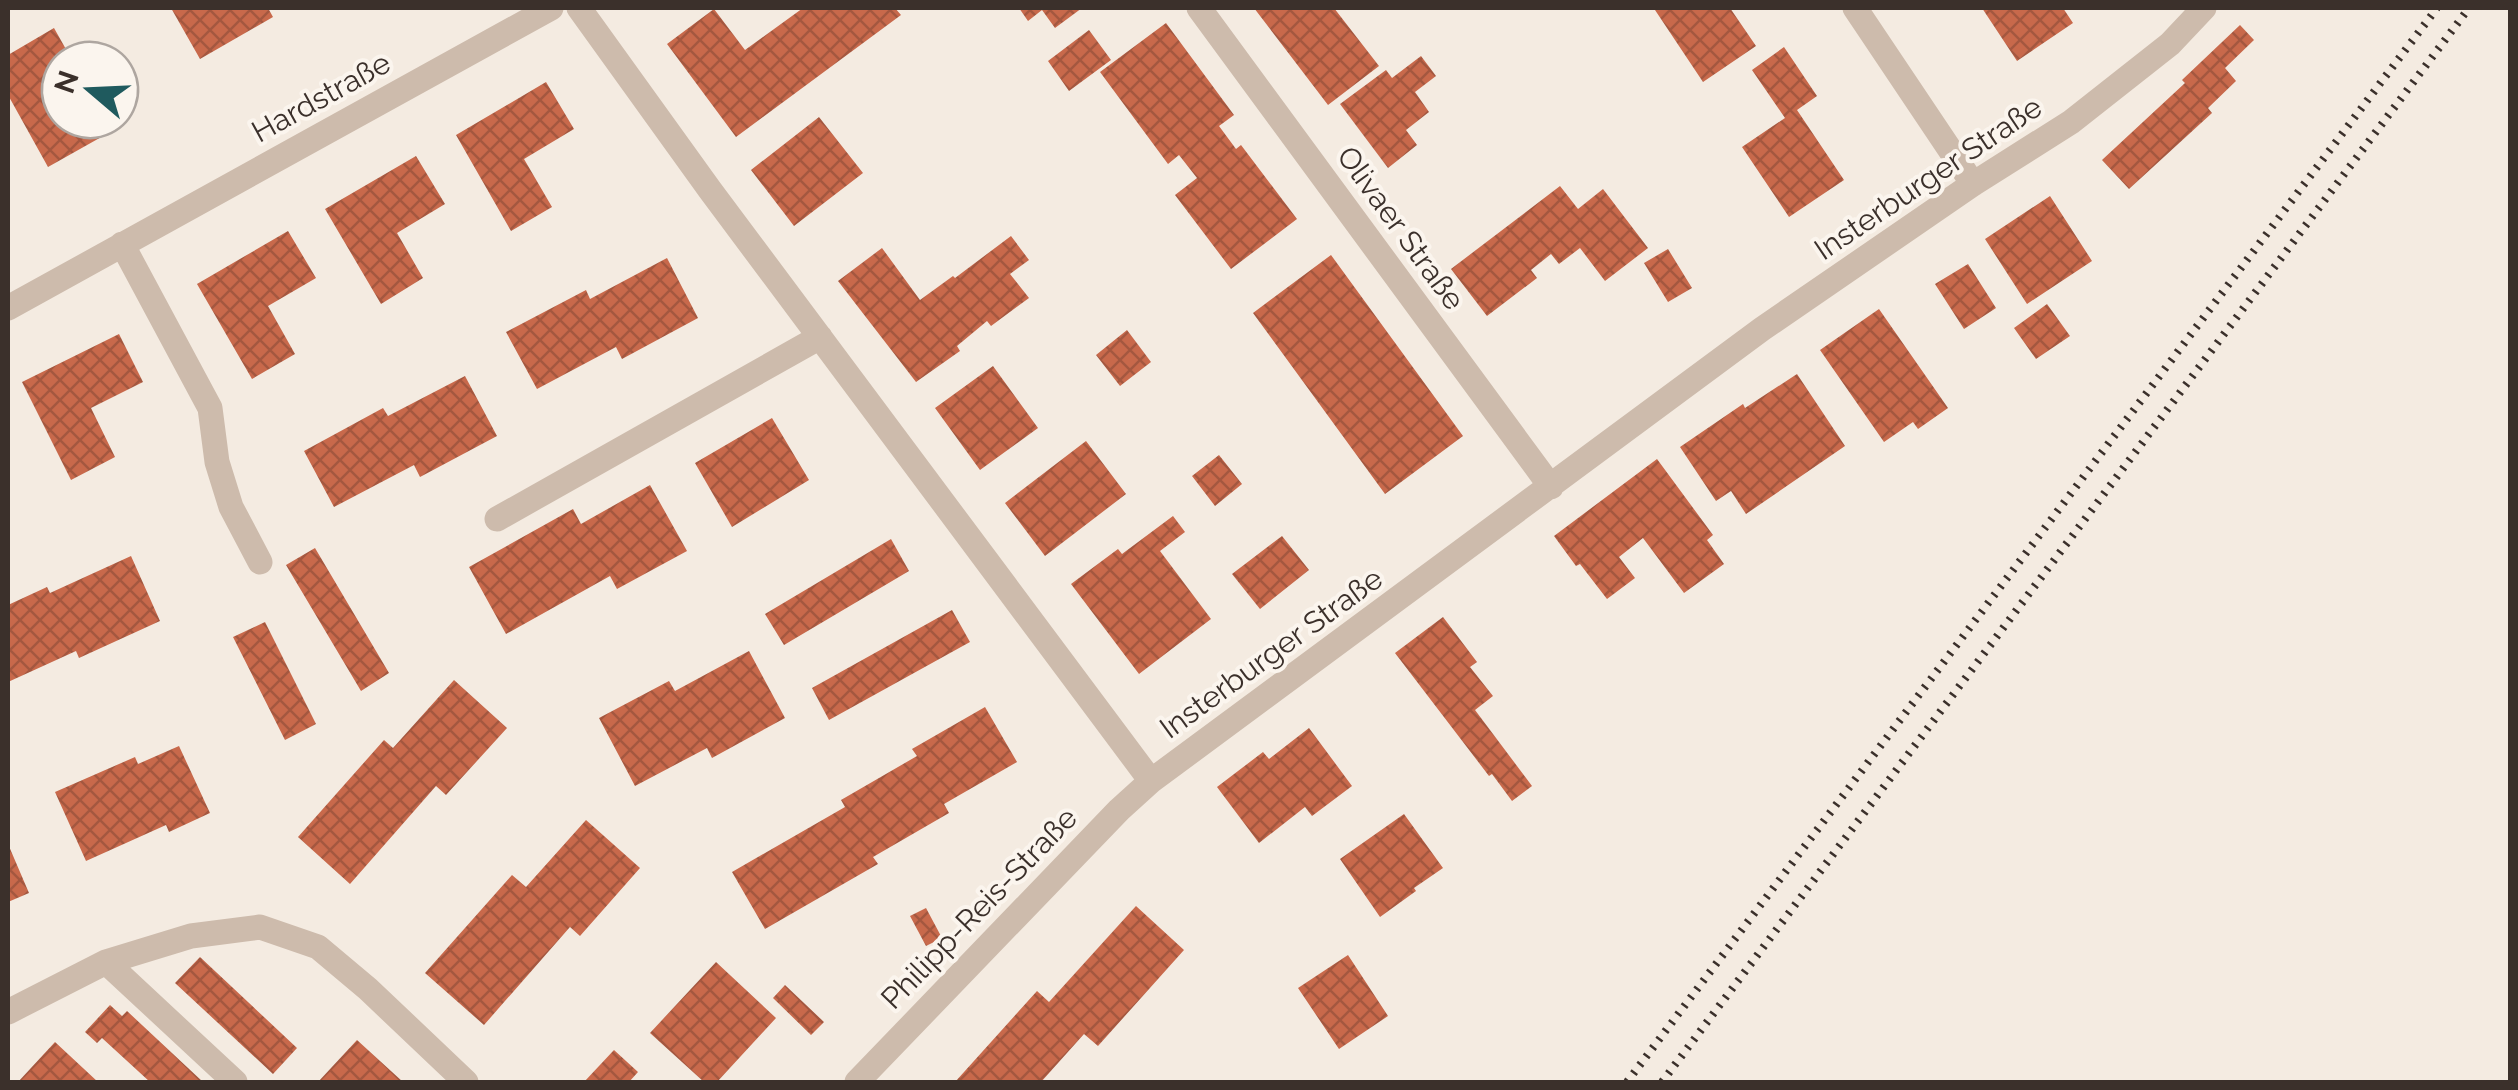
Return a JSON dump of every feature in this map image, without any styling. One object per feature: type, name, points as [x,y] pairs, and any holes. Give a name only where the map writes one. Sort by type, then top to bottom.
[{"type":"street","name":"Hardstraße","points":[[8,308],[551,8]]},
{"type":"street","name":"Insterburger Straße","points":[[578,8],[1151,781],[1762,330],[1973,184],[2071,122],[2170,44],[2204,8]]},
{"type":"street","name":"Olivaer Straße","points":[[1199,8],[1551,487]]},
{"type":"street","points":[[1855,8],[1973,184]]},
{"type":"street","points":[[122,244],[210,408],[217,462],[231,507],[260,562]]},
{"type":"street","points":[[497,519],[820,337]]},
{"type":"street","name":"Philipp-Reis-Straße","points":[[857,1082],[1151,781]]},
{"type":"street","points":[[8,1012],[106,962],[190,936],[260,928],[318,948],[368,988],[466,1082]]},
{"type":"street","points":[[106,962],[235,1082]]},
{"type":"building","points":[[171,8],[268,8],[273,17],[200,59]]},
{"type":"building","points":[[803,8],[895,8],[901,15],[736,137],[667,44],[714,9],[745,50]]},
{"type":"building","points":[[1019,8],[1082,8],[1055,28],[1042,10],[1028,21]]},
{"type":"building","points":[[1254,8],[1334,8],[1379,66],[1328,105]]},
{"type":"building","points":[[1730,8],[1756,46],[1703,82],[1655,10]]},
{"type":"building","points":[[1982,8],[2063,8],[2073,23],[2017,61]]},
{"type":"building","points":[[1166,23],[1234,115],[1219,126],[1236,149],[1241,145],[1297,219],[1231,269],[1175,195],[1197,178],[1179,155],[1168,164],[1100,72]]},
{"type":"building","points":[[2240,25],[2254,40],[2225,68],[2236,81],[2208,108],[2212,113],[2129,189],[2102,160]]},
{"type":"building","points":[[54,28],[61,40],[40,40],[40,140],[96,140],[48,167],[8,95],[8,55]]},
{"type":"building","points":[[1089,30],[1111,60],[1069,91],[1048,61]]},
{"type":"building","points":[[1784,47],[1817,96],[1797,110],[1844,180],[1789,217],[1742,147],[1785,118],[1752,70]]},
{"type":"building","points":[[1421,56],[1436,76],[1415,92],[1429,112],[1406,130],[1417,145],[1388,168],[1340,104],[1386,70],[1392,78]]},
{"type":"building","points":[[546,82],[574,129],[524,159],[552,207],[511,231],[456,135]]},
{"type":"building","points":[[819,117],[863,173],[794,226],[751,170]]},
{"type":"building","points":[[416,156],[445,204],[397,233],[423,278],[381,304],[325,209]]},
{"type":"building","points":[[1560,186],[1578,209],[1603,189],[1648,248],[1605,281],[1580,248],[1559,264],[1551,254],[1531,270],[1537,278],[1487,316],[1451,269]]},
{"type":"building","points":[[2050,196],[2092,261],[2027,304],[1985,239]]},
{"type":"building","points":[[288,231],[316,278],[268,306],[295,354],[252,379],[197,284]]},
{"type":"building","points":[[1011,236],[1029,260],[1010,274],[1029,298],[991,326],[987,321],[957,346],[960,351],[916,382],[838,281],[882,248],[920,300]]},
{"type":"building","points":[[1668,249],[1692,288],[1668,302],[1644,263]]},
{"type":"building","points":[[1331,255],[1463,436],[1385,494],[1253,313]]},
{"type":"building","points":[[667,258],[698,318],[622,359],[616,347],[537,389],[506,332],[586,290],[590,299]]},
{"type":"building","points":[[1968,264],[1996,308],[1964,329],[1935,284]]},
{"type":"building","points":[[2047,304],[2070,336],[2036,359],[2014,328]]},
{"type":"building","points":[[1879,309],[1948,408],[1918,429],[1913,422],[1884,442],[1820,350]]},
{"type":"building","points":[[1127,330],[1151,362],[1120,386],[1096,355]]},
{"type":"building","points":[[119,334],[143,382],[91,408],[115,457],[71,480],[22,382]]},
{"type":"building","points":[[993,366],[1038,428],[980,470],[935,408]]},
{"type":"building","points":[[1797,374],[1845,446],[1746,514],[1731,491],[1716,501],[1680,447],[1743,404],[1745,408]]},
{"type":"building","points":[[465,376],[497,436],[420,477],[414,465],[334,507],[304,451],[383,408],[388,416]]},
{"type":"building","points":[[772,418],[809,480],[732,527],[695,463]]},
{"type":"building","points":[[1086,441],[1126,494],[1045,556],[1005,503]]},
{"type":"building","points":[[1219,455],[1242,484],[1215,506],[1192,476]]},
{"type":"building","points":[[1657,459],[1713,535],[1707,540],[1724,564],[1684,593],[1643,538],[1619,557],[1635,578],[1607,599],[1554,536]]},
{"type":"building","points":[[650,485],[687,551],[617,589],[610,576],[506,634],[469,567],[573,509],[581,524]]},
{"type":"building","points":[[1173,516],[1185,532],[1160,551],[1211,619],[1139,674],[1071,584],[1118,549],[1122,554]]},
{"type":"building","points":[[1282,536],[1309,570],[1260,609],[1232,574]]},
{"type":"building","points":[[891,539],[909,571],[784,645],[765,614]]},
{"type":"building","points":[[315,548],[389,673],[361,691],[286,565]]},
{"type":"building","points":[[131,556],[160,621],[79,658],[76,651],[8,682],[8,605],[47,587],[50,593]]},
{"type":"building","points":[[952,610],[970,642],[829,720],[812,688]]},
{"type":"building","points":[[1443,617],[1477,662],[1470,667],[1493,696],[1475,710],[1532,786],[1512,801],[1395,653]]},
{"type":"building","points":[[265,622],[316,724],[285,740],[233,637]]},
{"type":"building","points":[[749,651],[785,718],[712,758],[707,748],[635,786],[599,718],[669,681],[675,691]]},
{"type":"building","points":[[454,680],[507,728],[446,795],[436,786],[350,884],[298,837],[384,740],[393,748]]},
{"type":"building","points":[[985,707],[1017,762],[944,804],[949,813],[873,857],[878,864],[765,929],[732,872],[845,807],[841,800],[917,756],[912,749]]},
{"type":"building","points":[[1309,728],[1352,786],[1312,816],[1305,807],[1259,843],[1217,787],[1263,752],[1269,759]]},
{"type":"building","points":[[179,746],[210,813],[169,832],[166,825],[86,861],[55,792],[135,757],[138,764]]},
{"type":"building","points":[[1404,814],[1443,868],[1380,917],[1340,859]]},
{"type":"building","points":[[586,820],[640,868],[580,936],[570,927],[484,1025],[425,973],[512,875],[526,887]]},
{"type":"building","points":[[8,844],[29,893],[8,902]]},
{"type":"building","points":[[1136,906],[1184,950],[1098,1046],[1084,1034],[1041,1082],[955,1082],[1037,991],[1049,1002]]},
{"type":"building","points":[[926,908],[942,938],[926,946],[910,916]]},
{"type":"building","points":[[1348,955],[1388,1016],[1339,1049],[1298,988]]},
{"type":"building","points":[[200,957],[297,1048],[273,1074],[175,983]]},
{"type":"building","points":[[716,962],[776,1018],[717,1082],[704,1082],[650,1033]]},
{"type":"building","points":[[785,985],[824,1022],[811,1035],[773,998]]},
{"type":"building","points":[[110,1005],[122,1016],[127,1011],[203,1082],[150,1082],[102,1038],[97,1043],[85,1032]]},
{"type":"building","points":[[357,1040],[403,1082],[318,1082]]},
{"type":"building","points":[[55,1042],[98,1082],[18,1082]]},
{"type":"building","points":[[614,1050],[638,1072],[629,1082],[584,1082]]},
{"type":"railway","points":[[1627,1082],[2437,8]]},
{"type":"railway","points":[[1662,1082],[2469,8]]}]
